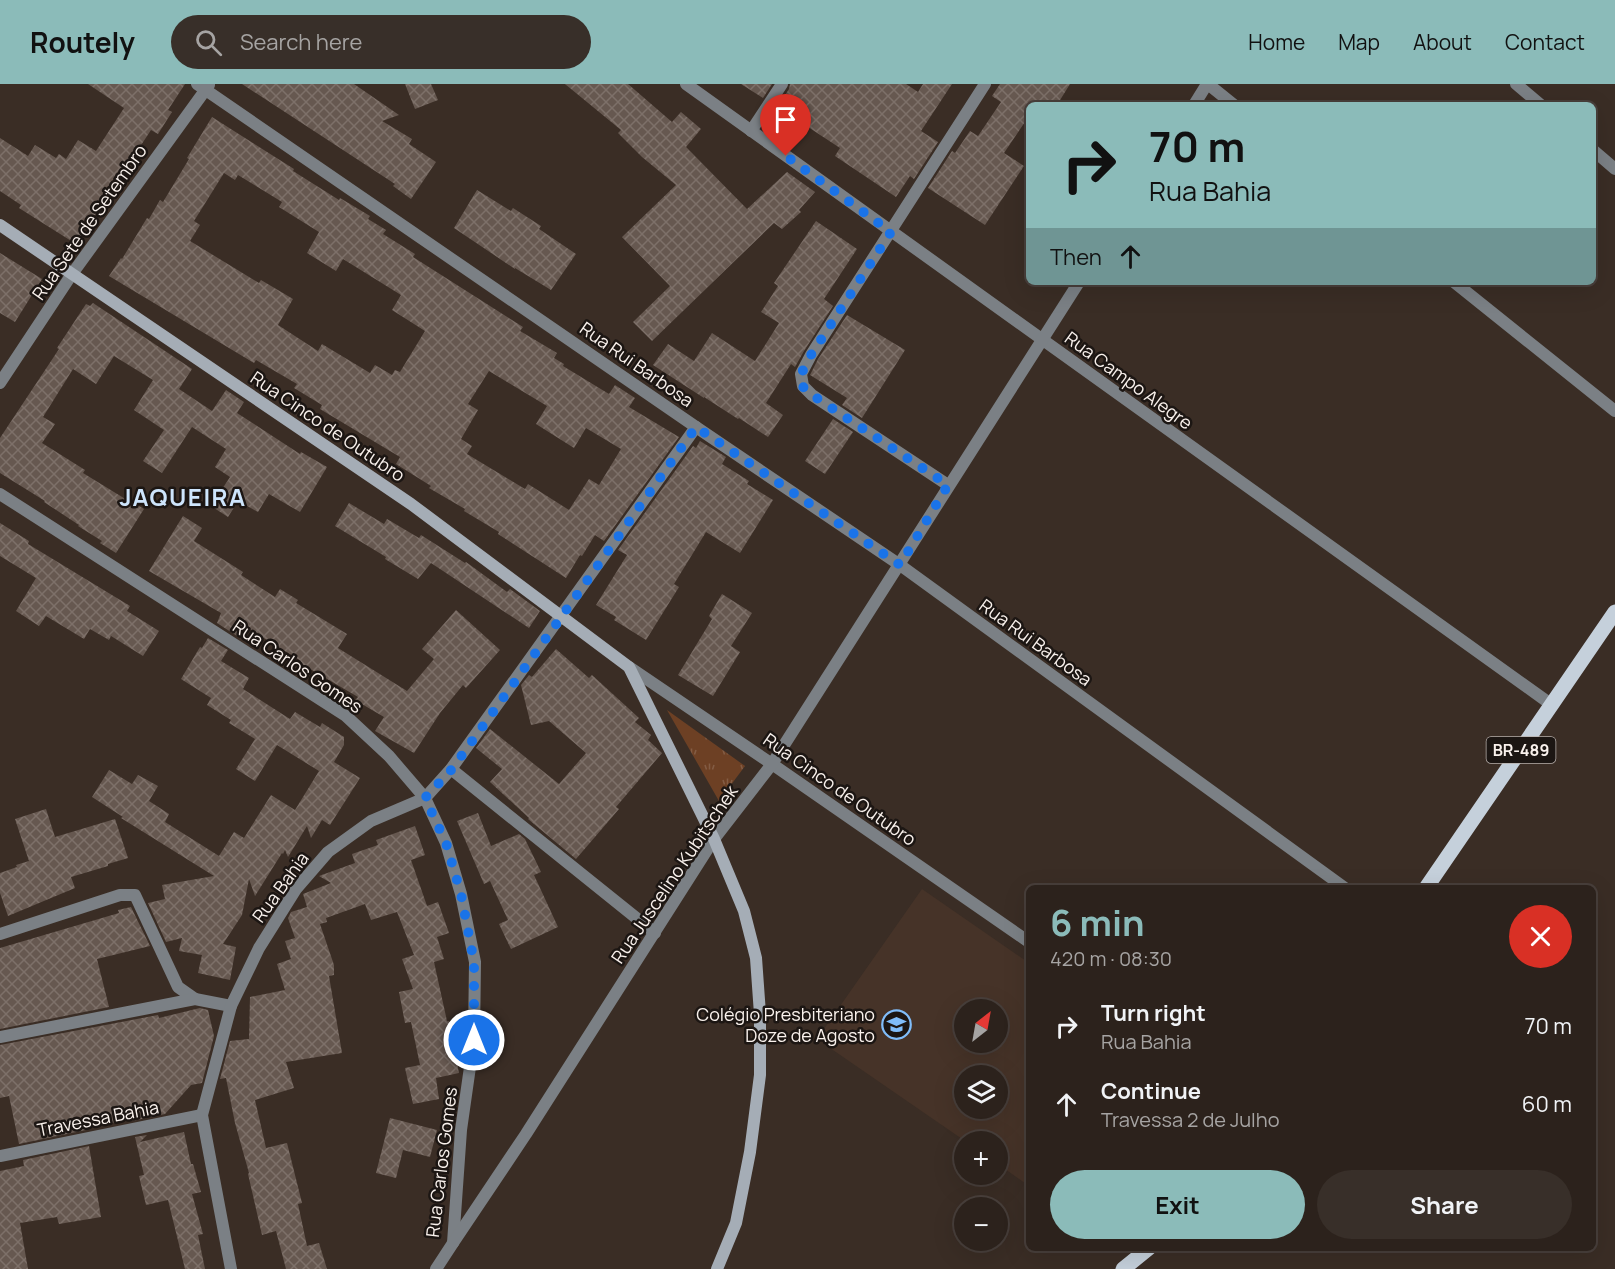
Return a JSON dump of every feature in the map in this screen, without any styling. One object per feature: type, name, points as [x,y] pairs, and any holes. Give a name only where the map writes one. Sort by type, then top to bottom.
[{"type":"main road","name":"BR-489","points":[[1428,885],[1615,612]]},
{"type":"main road","points":[[1123,1269],[1145,1251]]},
{"type":"street","name":"Rua Campo Alegre","points":[[686,84],[1552,705]]},
{"type":"street","points":[[751,131],[782,84]]},
{"type":"street","points":[[948,485],[812,395],[802,386],[801,374],[985,84]]},
{"type":"street","points":[[1196,102],[1207,84],[1230,102]]},
{"type":"street","points":[[1516,84],[1537,102]]},
{"type":"street","name":"Rua Sete de Setembro","points":[[0,383],[72,274],[204,86]]},
{"type":"street","name":"Rua Rui Barbosa","points":[[204,86],[696,427],[900,565],[1342,885]]},
{"type":"street","points":[[1596,153],[1615,170]]},
{"type":"street","name":"Rua Cinco de Outubro","points":[[0,225],[411,504],[629,667],[1026,940]]},
{"type":"street","name":"Rua Juscelino Kubitschek","points":[[453,1243],[526,1134],[714,839],[772,764],[1076,285]]},
{"type":"street","points":[[1458,285],[1615,411]]},
{"type":"street","name":"Rua Bahia","points":[[231,1269],[202,1115],[231,1006],[260,948],[296,889],[328,852],[371,821],[425,798],[452,769],[696,427]]},
{"type":"street","name":"Rua Carlos Gomes","points":[[0,494],[346,716],[389,756],[425,798],[446,843],[461,894],[474,962],[474,1040],[461,1130],[453,1243],[436,1269]]},
{"type":"street","name":"Rua Cinco de Outubro","points":[[629,667],[714,839],[744,911],[756,958],[760,1014],[760,1075],[750,1152],[736,1223],[717,1269]]},
{"type":"street","points":[[452,769],[655,933]]},
{"type":"street","points":[[0,934],[120,895],[135,895],[178,987],[195,999]]},
{"type":"street","points":[[0,1037],[195,999],[231,1006]]},
{"type":"street","name":"Travessa Bahia","points":[[0,1156],[202,1115]]},
{"type":"shaded area","name":"Colégio Presbiteriano Doze de Agosto","points":[[922,889],[1026,961],[1026,1184],[1008,1171],[1008,1131],[954,1131],[954,1133],[817,1039]]},
{"type":"green space","points":[[667,710],[745,766],[719,801]]},
{"type":"building","points":[[88,84],[185,84],[168,110],[172,112],[158,134],[151,130],[76,244],[19,208],[21,205],[0,191],[0,138],[28,156],[35,145],[56,158],[59,154],[66,159],[78,140],[96,151],[124,108]]},
{"type":"building","points":[[242,84],[354,84],[399,115],[382,121],[412,139],[409,144],[436,162],[411,199],[393,186],[395,184]]},
{"type":"building","points":[[405,84],[431,84],[438,100],[415,109]]},
{"type":"building","points":[[565,84],[628,84],[672,122],[681,112],[701,129],[686,147],[747,209],[787,172],[815,192],[799,210],[801,212],[782,229],[774,223],[652,341],[633,322],[670,286],[622,237],[676,185],[642,157],[618,133],[621,130]]},
{"type":"building","points":[[741,84],[772,84],[763,98]]},
{"type":"building","points":[[790,84],[906,84],[918,92],[923,84],[952,84],[921,131],[938,142],[914,179],[910,176],[896,197],[835,156],[840,148],[776,109]]},
{"type":"building","points":[[1000,84],[1070,84],[1059,102],[1026,102],[1026,120],[1004,153],[1024,166],[985,225],[928,188],[952,151],[955,153],[970,131],[978,136],[1001,102],[992,96]]},
{"type":"building","points":[[212,117],[339,200],[340,198],[370,216],[368,219],[386,230],[383,234],[415,254],[413,257],[523,327],[520,331],[557,353],[554,358],[564,364],[563,366],[609,394],[615,385],[635,398],[629,407],[679,437],[604,541],[595,535],[566,578],[464,511],[465,509],[429,488],[431,486],[396,464],[400,457],[320,409],[322,405],[294,388],[297,384],[256,360],[254,363],[109,276],[160,200],[163,202],[189,159],[187,158]],"holes":[[[224,173],[235,180],[238,175],[282,202],[279,207],[319,232],[307,253],[336,271],[343,259],[401,295],[392,310],[425,331],[400,372],[395,370],[392,375],[375,365],[370,373],[322,344],[318,351],[278,325],[293,299],[261,280],[259,283],[190,241],[200,225],[194,221]],[[489,371],[547,406],[536,424],[574,448],[586,428],[621,449],[599,485],[589,479],[569,510],[528,484],[525,489],[467,454],[472,446],[461,439],[478,410],[468,404]]]},
{"type":"building","points":[[477,190],[511,211],[513,208],[541,226],[539,229],[576,254],[551,290],[454,228]]},
{"type":"building","points":[[816,221],[857,249],[824,299],[833,306],[795,367],[791,364],[766,403],[783,415],[768,437],[653,365],[668,344],[694,361],[712,333],[755,361],[779,323],[761,312],[778,286],[774,283]]},
{"type":"building","points":[[0,253],[42,279],[15,322],[0,313]]},
{"type":"building","points":[[93,303],[192,369],[179,389],[212,411],[226,390],[244,402],[237,413],[300,454],[301,452],[327,467],[300,512],[269,494],[258,512],[238,501],[228,517],[211,506],[230,477],[215,467],[226,449],[192,427],[162,473],[143,461],[164,430],[134,410],[153,380],[114,356],[96,384],[73,369],[43,417],[55,424],[42,443],[85,470],[83,473],[144,509],[116,553],[45,501],[0,473],[0,438],[86,304],[90,306]]},
{"type":"building","points":[[847,315],[905,350],[862,418],[842,405],[847,398],[810,375]]},
{"type":"building","points":[[833,419],[853,432],[825,474],[805,461]]},
{"type":"building","points":[[700,441],[726,457],[722,464],[749,481],[747,484],[773,500],[740,553],[706,532],[674,584],[679,587],[646,640],[614,620],[616,617],[596,605],[627,555],[618,550],[693,446],[696,448]]},
{"type":"building","points":[[349,503],[384,524],[387,519],[419,538],[421,535],[466,562],[507,592],[510,589],[540,611],[529,628],[431,563],[418,579],[335,526]]},
{"type":"building","points":[[183,516],[202,528],[194,541],[243,572],[241,575],[275,597],[280,589],[298,600],[296,603],[347,634],[338,648],[407,691],[434,659],[422,649],[456,610],[500,650],[466,688],[463,685],[440,713],[414,753],[375,731],[384,717],[355,700],[358,697],[300,663],[301,661],[249,629],[246,628],[243,633],[240,631],[237,636],[217,623],[221,613],[149,571]]},
{"type":"building","points":[[0,523],[29,541],[28,544],[130,606],[127,611],[159,631],[143,656],[111,636],[109,640],[90,629],[84,639],[46,616],[39,626],[16,611],[36,578],[0,556]]},
{"type":"building","points":[[722,594],[752,613],[731,646],[740,652],[713,696],[678,675],[712,619],[709,616]]},
{"type":"building","points":[[208,638],[228,650],[221,661],[249,678],[243,689],[290,719],[295,712],[320,727],[322,723],[344,737],[344,745],[334,762],[360,778],[330,825],[322,820],[311,838],[307,826],[288,857],[285,850],[282,853],[255,896],[249,879],[242,915],[223,944],[236,947],[230,980],[198,973],[202,955],[179,951],[182,938],[166,942],[148,903],[165,899],[162,885],[214,876],[121,818],[123,817],[92,797],[109,770],[132,784],[138,775],[158,786],[149,801],[169,814],[165,822],[219,856],[234,832],[244,838],[271,795],[295,810],[319,771],[277,745],[255,781],[236,769],[255,739],[229,723],[231,720],[207,705],[211,698],[181,679]]},
{"type":"building","points":[[556,649],[589,678],[592,675],[639,718],[635,722],[651,735],[648,740],[662,753],[616,807],[619,809],[576,859],[528,819],[490,782],[502,769],[476,748],[490,729],[559,784],[586,753],[549,721],[531,725],[521,685],[529,675],[532,677]]},
{"type":"building","points":[[46,809],[55,837],[115,819],[128,858],[71,877],[75,888],[8,916],[0,893],[0,873],[29,861],[15,819]]},
{"type":"building","points":[[478,813],[491,846],[519,834],[525,839],[541,872],[534,875],[558,927],[511,949],[499,924],[508,920],[490,881],[484,884],[457,821]]},
{"type":"building","points":[[415,826],[425,855],[411,860],[427,906],[438,902],[449,933],[437,937],[444,959],[434,962],[447,1021],[449,1021],[457,1052],[455,1053],[459,1073],[436,1078],[439,1099],[413,1104],[405,1068],[420,1065],[411,1022],[405,1023],[399,992],[413,989],[402,959],[414,955],[397,912],[371,920],[365,904],[326,918],[327,922],[320,924],[334,965],[334,975],[329,976],[342,1053],[286,1062],[294,1088],[255,1100],[266,1148],[287,1143],[302,1203],[298,1204],[307,1246],[319,1243],[327,1269],[286,1269],[276,1231],[262,1235],[226,1078],[220,1079],[230,1041],[249,1039],[250,997],[285,990],[277,964],[291,959],[285,941],[295,938],[288,918],[291,912],[307,907],[303,894],[331,883],[319,876],[355,863],[352,854],[378,845],[376,840]]},
{"type":"building","points":[[131,907],[150,946],[97,959],[109,1007],[0,1029],[0,948],[119,913],[118,910]]},
{"type":"building","points":[[200,1008],[208,1010],[214,1036],[202,1083],[191,1085],[165,1114],[86,1128],[86,1130],[19,1144],[9,1096],[0,1098],[0,1045],[158,1015],[159,1018]]},
{"type":"building","points":[[390,1118],[437,1130],[430,1157],[403,1150],[396,1178],[376,1173]]},
{"type":"building","points":[[184,1132],[191,1164],[193,1164],[201,1192],[192,1194],[203,1234],[198,1235],[205,1269],[185,1269],[168,1200],[146,1205],[139,1176],[144,1175],[135,1137],[147,1135],[140,1142]]},
{"type":"building","points":[[89,1146],[101,1217],[59,1224],[57,1217],[20,1223],[28,1269],[0,1269],[0,1171],[24,1166],[23,1160]]},
{"type":"place","name":"Colégio Presbiteriano Doze de Agosto","points":[[896,1024]]},
{"type":"district","name":"JAQUEIRA","points":[[183,496]]},
{"type":"route","points":[[474,1040],[474,962],[461,894],[446,843],[425,798],[452,769],[696,427],[900,565],[948,485],[812,395],[802,386],[801,374],[811,355],[891,232],[786,156]]}]
